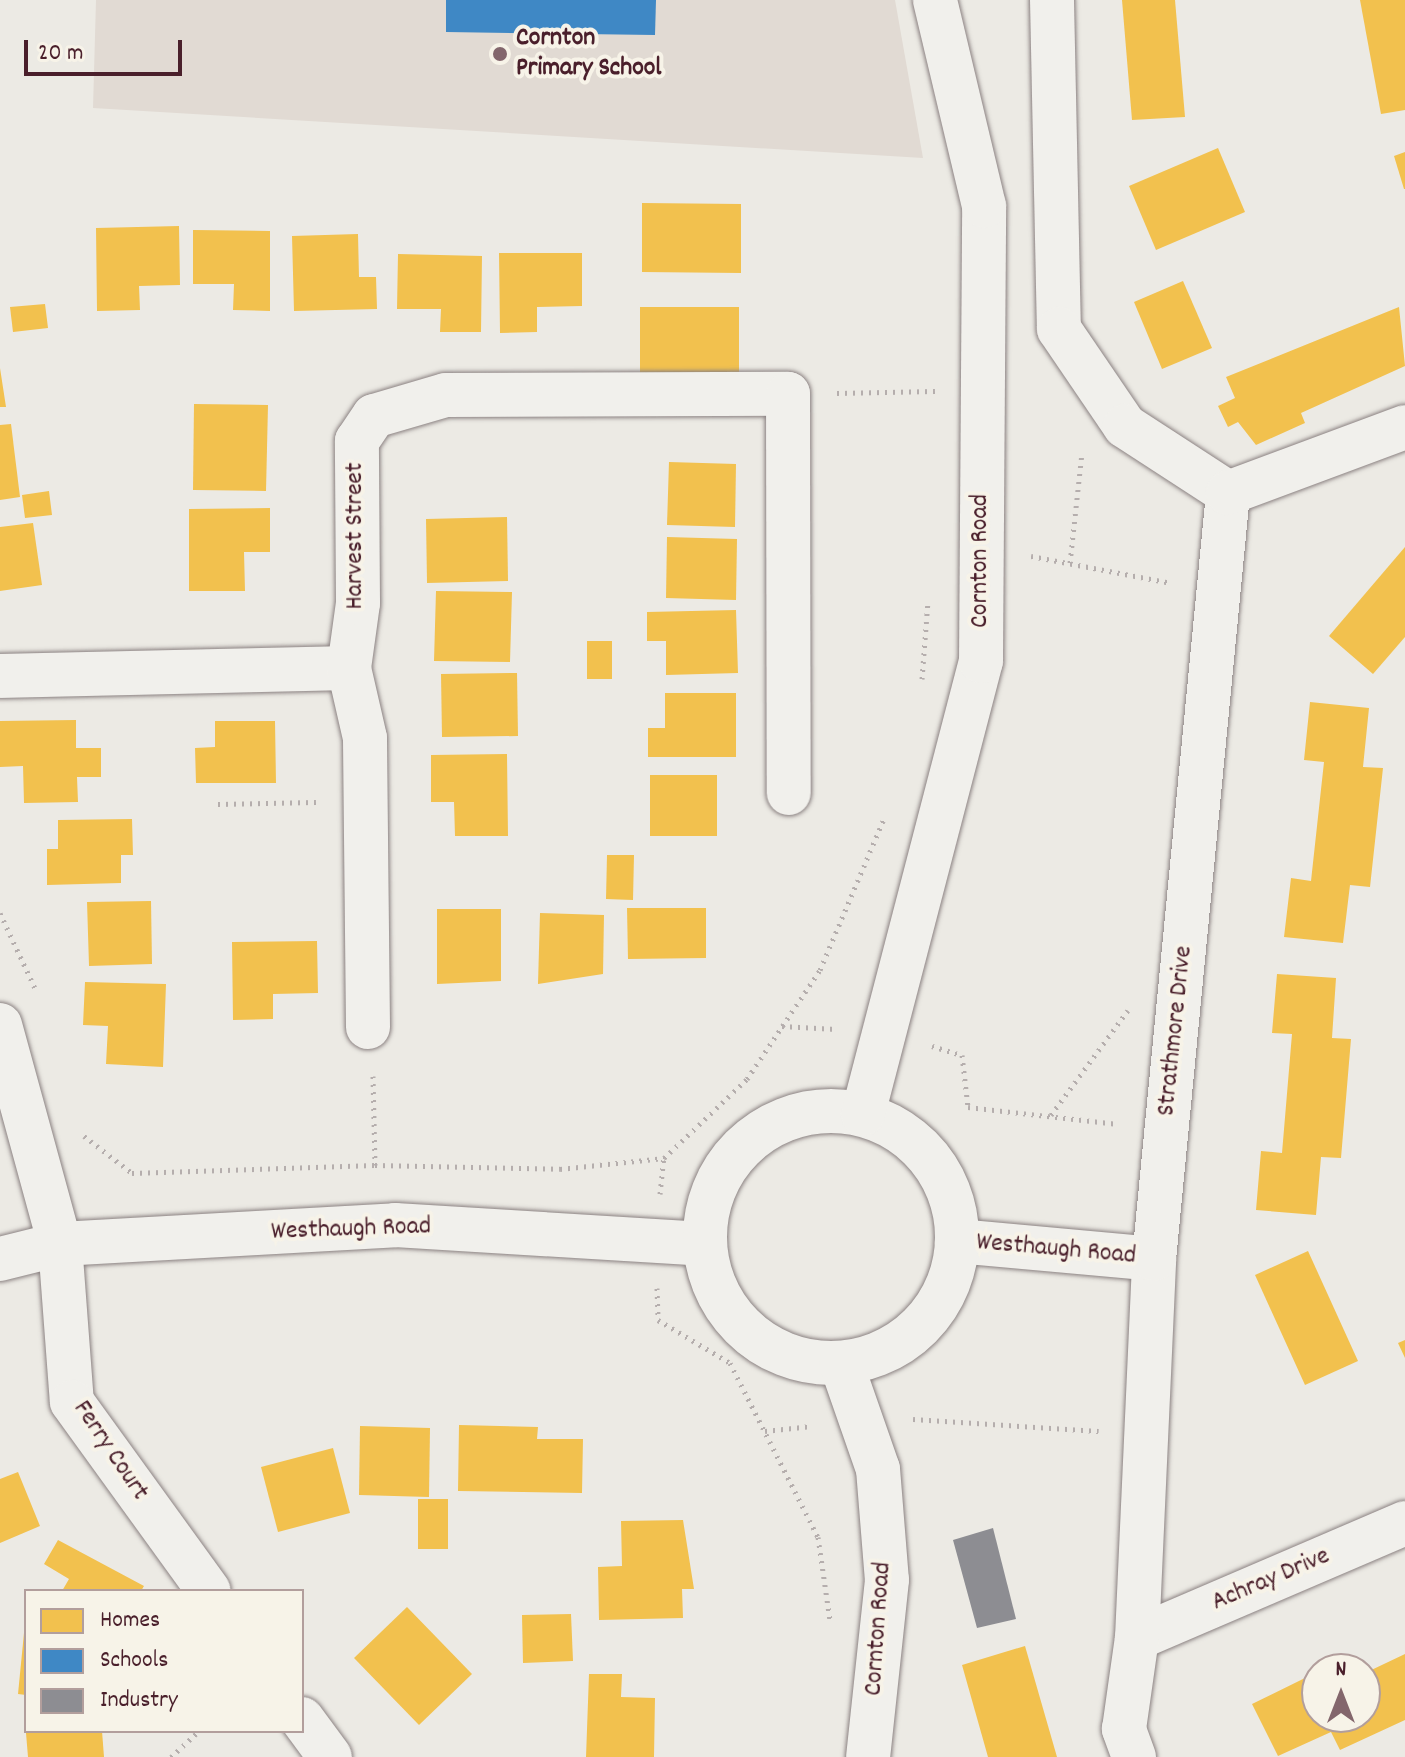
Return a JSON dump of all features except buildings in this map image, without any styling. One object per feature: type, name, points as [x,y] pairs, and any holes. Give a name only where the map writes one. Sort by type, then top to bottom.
[{"type":"street","name":"Cornton Road","points":[[863,1114],[981,661],[984,206],[935,0]]},
{"type":"street","points":[[1052,0],[1059,329],[1125,426],[1228,493],[1405,427]]},
{"type":"street","points":[[788,394],[789,793]]},
{"type":"street","name":"Harvest Street","points":[[368,1027],[365,738],[349,668],[358,603],[357,441],[374,416],[446,395],[788,394]]},
{"type":"street","name":"Strathmore Drive","points":[[1134,1757],[1124,1729],[1137,1638],[1154,1259],[1228,493]]},
{"type":"street","points":[[0,676],[349,668]]},
{"type":"street","name":"Ferry Court","points":[[0,1025],[60,1244],[72,1402],[208,1589]]},
{"type":"street","points":[[804,1112],[863,1114],[915,1142],[941,1173],[957,1241],[943,1296],[912,1334],[881,1353],[841,1363],[800,1359],[749,1334],[717,1294],[703,1244],[711,1193],[755,1135],[804,1112]]},
{"type":"street","name":"Westhaugh Road","points":[[0,1259],[60,1244],[395,1225],[703,1244]]},
{"type":"street","name":"Westhaugh Road","points":[[957,1241],[1154,1259]]},
{"type":"street","name":"Cornton Road","points":[[841,1363],[878,1469],[887,1580],[868,1757]]},
{"type":"street","name":"Achray Drive","points":[[1137,1638],[1405,1523]]},
{"type":"street","points":[[304,1722],[330,1757]]},
{"type":"path","points":[[1070,563],[1090,374]]},
{"type":"path","points":[[788,394],[981,390]]},
{"type":"path","points":[[981,546],[1219,592]]},
{"type":"path","points":[[922,683],[929,589]]},
{"type":"path","points":[[218,804],[314,805],[322,796]]},
{"type":"path","points":[[78,1131],[132,1173],[375,1165],[560,1169],[664,1158],[747,1079],[820,970],[889,804]]},
{"type":"path","points":[[0,913],[42,1003]]},
{"type":"path","points":[[1050,1116],[1131,1005]]},
{"type":"path","points":[[782,1026],[885,1031],[962,1055],[968,1107],[1166,1129]]},
{"type":"path","points":[[368,1027],[375,1165]]},
{"type":"path","points":[[664,1158],[654,1240],[658,1320],[730,1363],[818,1537],[829,1635]]},
{"type":"path","points":[[765,1431],[861,1421],[962,1416],[1146,1436]]},
{"type":"path","points":[[171,1757],[197,1733]]},
{"type":"shaded area","name":"Cornton Primary School","points":[[96,0],[895,0],[923,158],[93,108]]},
{"type":"place","name":"Cornton Primary School","points":[[500,54]]}]
